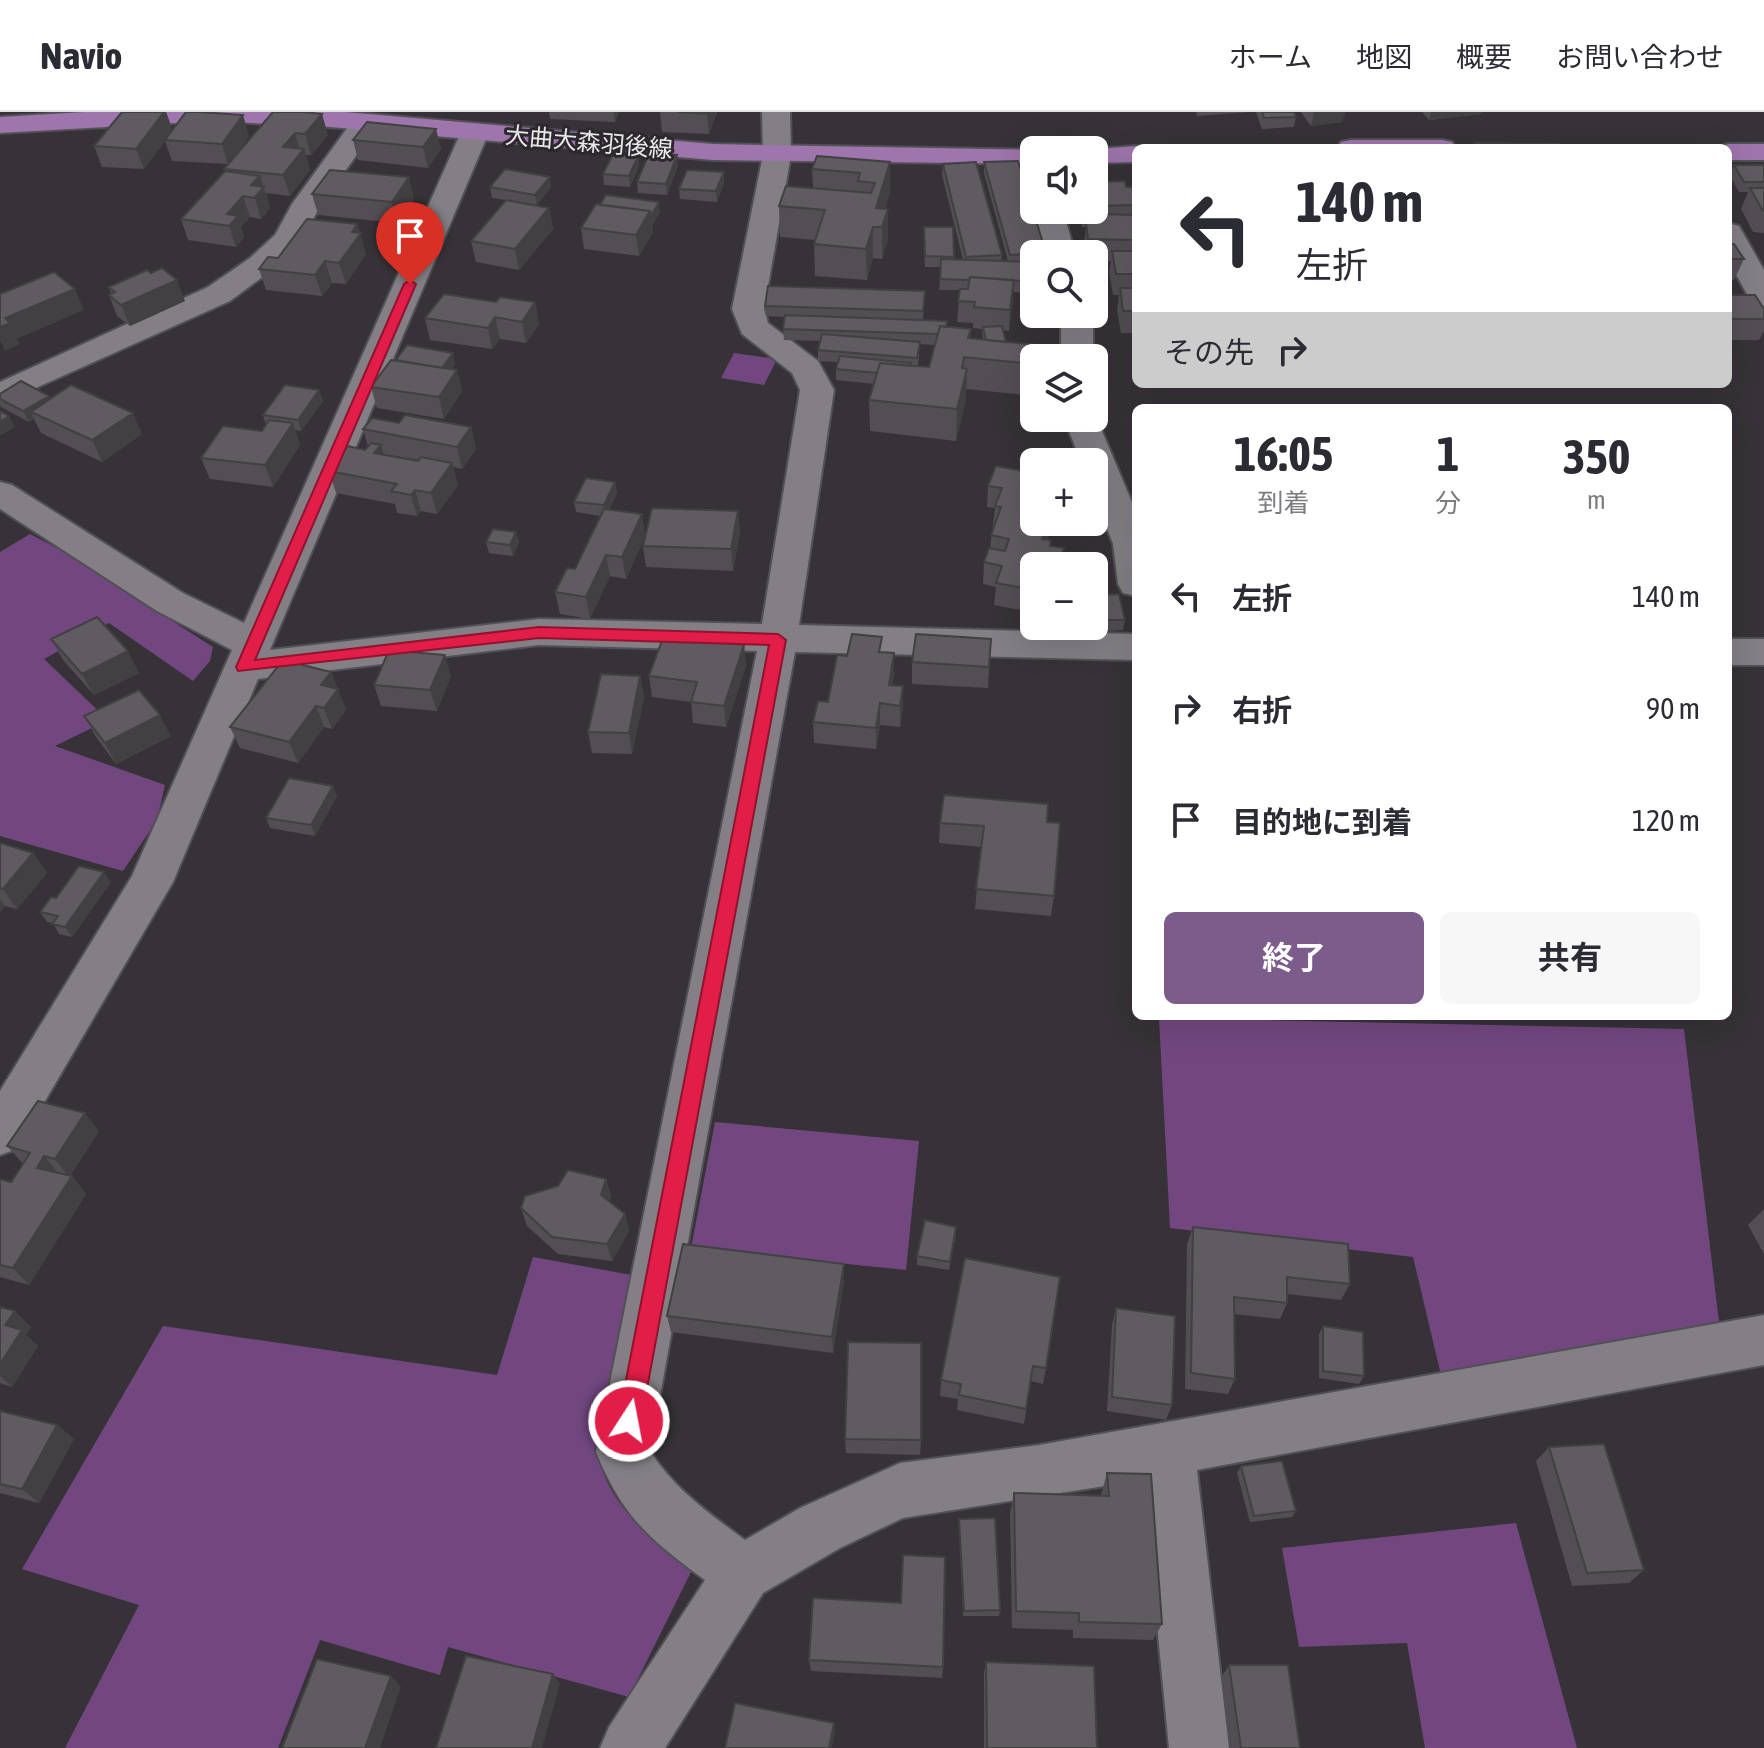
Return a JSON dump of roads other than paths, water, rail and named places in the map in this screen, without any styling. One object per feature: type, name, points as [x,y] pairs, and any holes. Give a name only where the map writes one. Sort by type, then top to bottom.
[{"type":"main road","name":"大曲大森羽後線","points":[[0,125],[212,113],[459,124],[777,155],[1020,156]]},
{"type":"main road","points":[[1732,152],[1764,152]]},
{"type":"main road","points":[[1108,155],[1132,154]]},
{"type":"street","points":[[743,1573],[647,1498],[632,1477],[623,1452],[778,640],[817,390],[806,368],[753,327],[748,309],[777,155],[776,112]]},
{"type":"street","points":[[0,394],[219,294],[261,264],[287,240],[307,204],[366,122]]},
{"type":"street","points":[[0,1134],[151,882],[248,656],[459,124]]},
{"type":"street","points":[[1732,242],[1756,304]]},
{"type":"street","points":[[1087,432],[1132,552]]},
{"type":"street","points":[[0,493],[248,656],[539,632],[1132,647]]},
{"type":"street","points":[[1732,652],[1764,652]]},
{"type":"street","points":[[630,1748],[743,1573],[820,1528],[900,1491],[1039,1472],[1764,1340]]},
{"type":"street","points":[[1167,1447],[1199,1748]]}]
